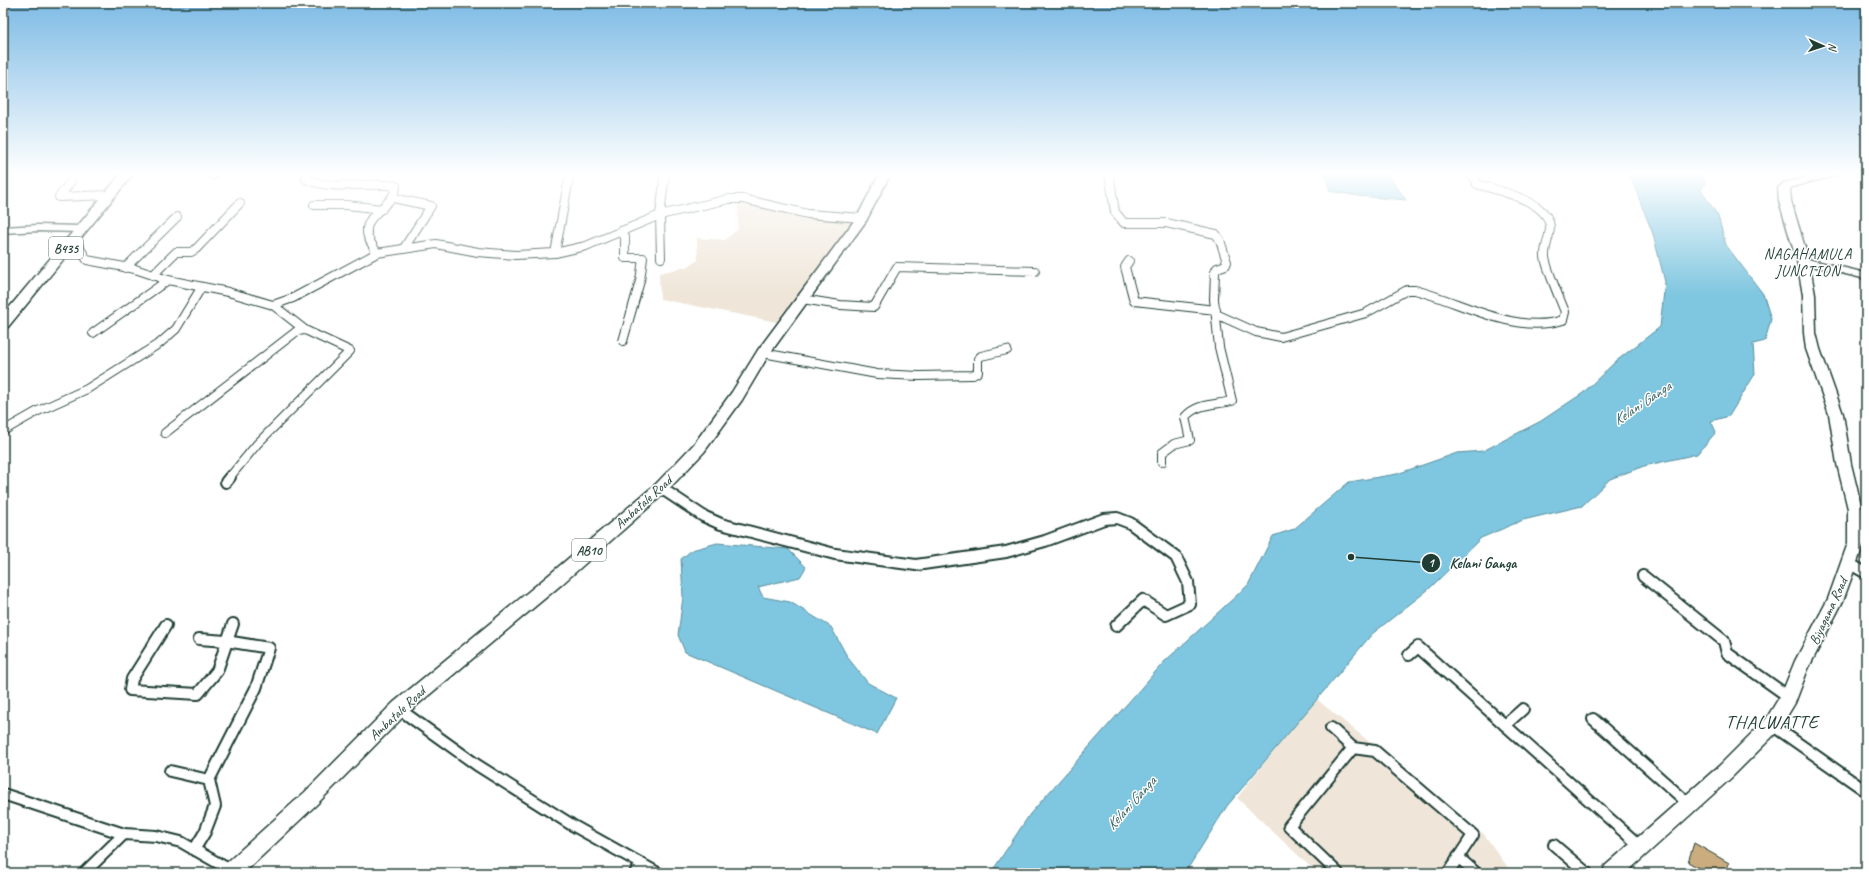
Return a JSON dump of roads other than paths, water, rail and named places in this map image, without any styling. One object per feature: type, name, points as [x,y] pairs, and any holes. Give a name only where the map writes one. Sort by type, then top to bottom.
[{"type":"main road","name":"B435","points":[[3,324],[94,214]]},
{"type":"main road","name":"Ambatale Road","points":[[231,872],[312,798],[399,709],[556,579],[661,488],[714,430],[737,396],[763,352],[802,299],[825,271],[864,214]]},
{"type":"main road","name":"Biyagama Road","points":[[1612,873],[1725,772],[1772,725],[1789,697],[1801,666],[1835,601],[1850,564],[1856,543],[1855,508],[1844,464],[1836,414],[1812,341],[1803,261],[1789,214]]},
{"type":"street","points":[[153,275],[176,252],[191,252],[196,249],[230,214]]},
{"type":"street","points":[[377,214],[367,227],[367,234],[377,253]]},
{"type":"street","points":[[404,248],[426,214]]},
{"type":"street","points":[[555,253],[562,214]]},
{"type":"street","points":[[273,305],[293,298],[377,253],[436,244],[478,252],[516,255],[555,253],[586,246],[621,231],[669,214]]},
{"type":"street","points":[[807,214],[862,218]]},
{"type":"street","points":[[1116,214],[1118,219],[1124,223],[1161,222],[1216,234],[1220,240],[1227,262],[1226,265],[1217,268],[1215,272],[1216,312],[1221,361],[1232,401],[1221,405],[1202,406],[1190,410],[1185,417],[1190,440],[1174,444],[1162,453],[1162,462]]},
{"type":"street","points":[[1129,261],[1125,267],[1131,295],[1134,301],[1216,312],[1269,337],[1281,337],[1366,313],[1407,290],[1414,290],[1525,324],[1555,324],[1563,320],[1565,312],[1545,257],[1550,228],[1548,218],[1545,214]]},
{"type":"street","points":[[660,216],[661,258]]},
{"type":"street","points":[[125,268],[177,217]]},
{"type":"street","points":[[3,230],[38,228],[77,234],[87,260],[125,268],[201,288],[228,292],[273,305],[305,330],[350,351],[257,444],[226,482]]},
{"type":"street","points":[[621,231],[626,237],[625,258],[643,258],[640,281],[622,341]]},
{"type":"street","points":[[1803,261],[1866,276]]},
{"type":"street","points":[[802,299],[840,305],[874,307],[897,267],[1035,271]]},
{"type":"street","points":[[93,333],[168,280]]},
{"type":"street","points":[[3,431],[38,411],[87,388],[160,343],[176,329],[201,288]]},
{"type":"street","points":[[165,434],[268,352],[297,331],[305,330]]},
{"type":"street","points":[[763,352],[856,371],[919,376],[973,375],[978,372],[978,359],[981,356],[1007,350]]},
{"type":"street","points":[[661,488],[703,516],[721,524],[835,554],[916,565],[1006,552],[1045,541],[1104,519],[1116,518],[1130,524],[1176,557],[1188,582],[1190,604],[1166,615],[1143,600],[1116,626]]},
{"type":"street","points":[[1850,564],[1866,573]]},
{"type":"street","points":[[1643,576],[1724,641],[1727,653],[1789,697]]},
{"type":"street","points":[[166,625],[132,679],[130,690],[198,694],[217,671],[233,624]]},
{"type":"street","points":[[194,850],[205,832],[215,806],[208,780],[256,688],[269,648],[226,641],[199,639]]},
{"type":"street","points":[[1409,655],[1418,647],[1641,847]]},
{"type":"street","points":[[399,709],[476,765],[572,824],[639,868],[658,873]]},
{"type":"street","points":[[1505,725],[1523,709]]},
{"type":"street","points":[[1593,719],[1689,804]]},
{"type":"street","points":[[1772,725],[1866,791]]},
{"type":"street","points":[[1330,728],[1353,748],[1375,751],[1473,835],[1448,873]]},
{"type":"street","points":[[1338,873],[1289,826],[1353,748]]},
{"type":"street","points":[[170,771],[208,780]]},
{"type":"street","points":[[3,794],[124,834],[156,836],[181,842],[231,872]]},
{"type":"street","points":[[84,873],[124,834]]},
{"type":"street","points":[[1554,845],[1587,873]]},
{"type":"street","points":[[1458,857],[1476,873]]},
{"type":"water","points":[[1645,214],[1717,214],[1726,245],[1763,294],[1771,319],[1765,341],[1753,344],[1755,374],[1729,416],[1711,421],[1716,432],[1697,454],[1644,466],[1610,479],[1582,506],[1523,520],[1481,538],[1429,589],[1372,634],[1227,806],[1185,873],[991,873],[1030,814],[1164,662],[1248,585],[1273,536],[1294,529],[1349,482],[1397,474],[1457,453],[1483,451],[1541,421],[1583,393],[1615,362],[1660,327],[1665,282],[1653,234]]},
{"type":"water","points":[[717,543],[788,549],[806,567],[800,577],[758,587],[763,597],[790,602],[831,627],[848,658],[868,683],[896,698],[877,734],[685,652],[678,635],[683,597],[681,559],[692,550]]},
{"type":"place","name":"Kelani Ganga","points":[[1351,557]]},
{"type":"district","name":"NAGAHAMULA JUNCTION","points":[[1808,262]]},
{"type":"district","name":"THALWATTE","points":[[1772,721]]}]
